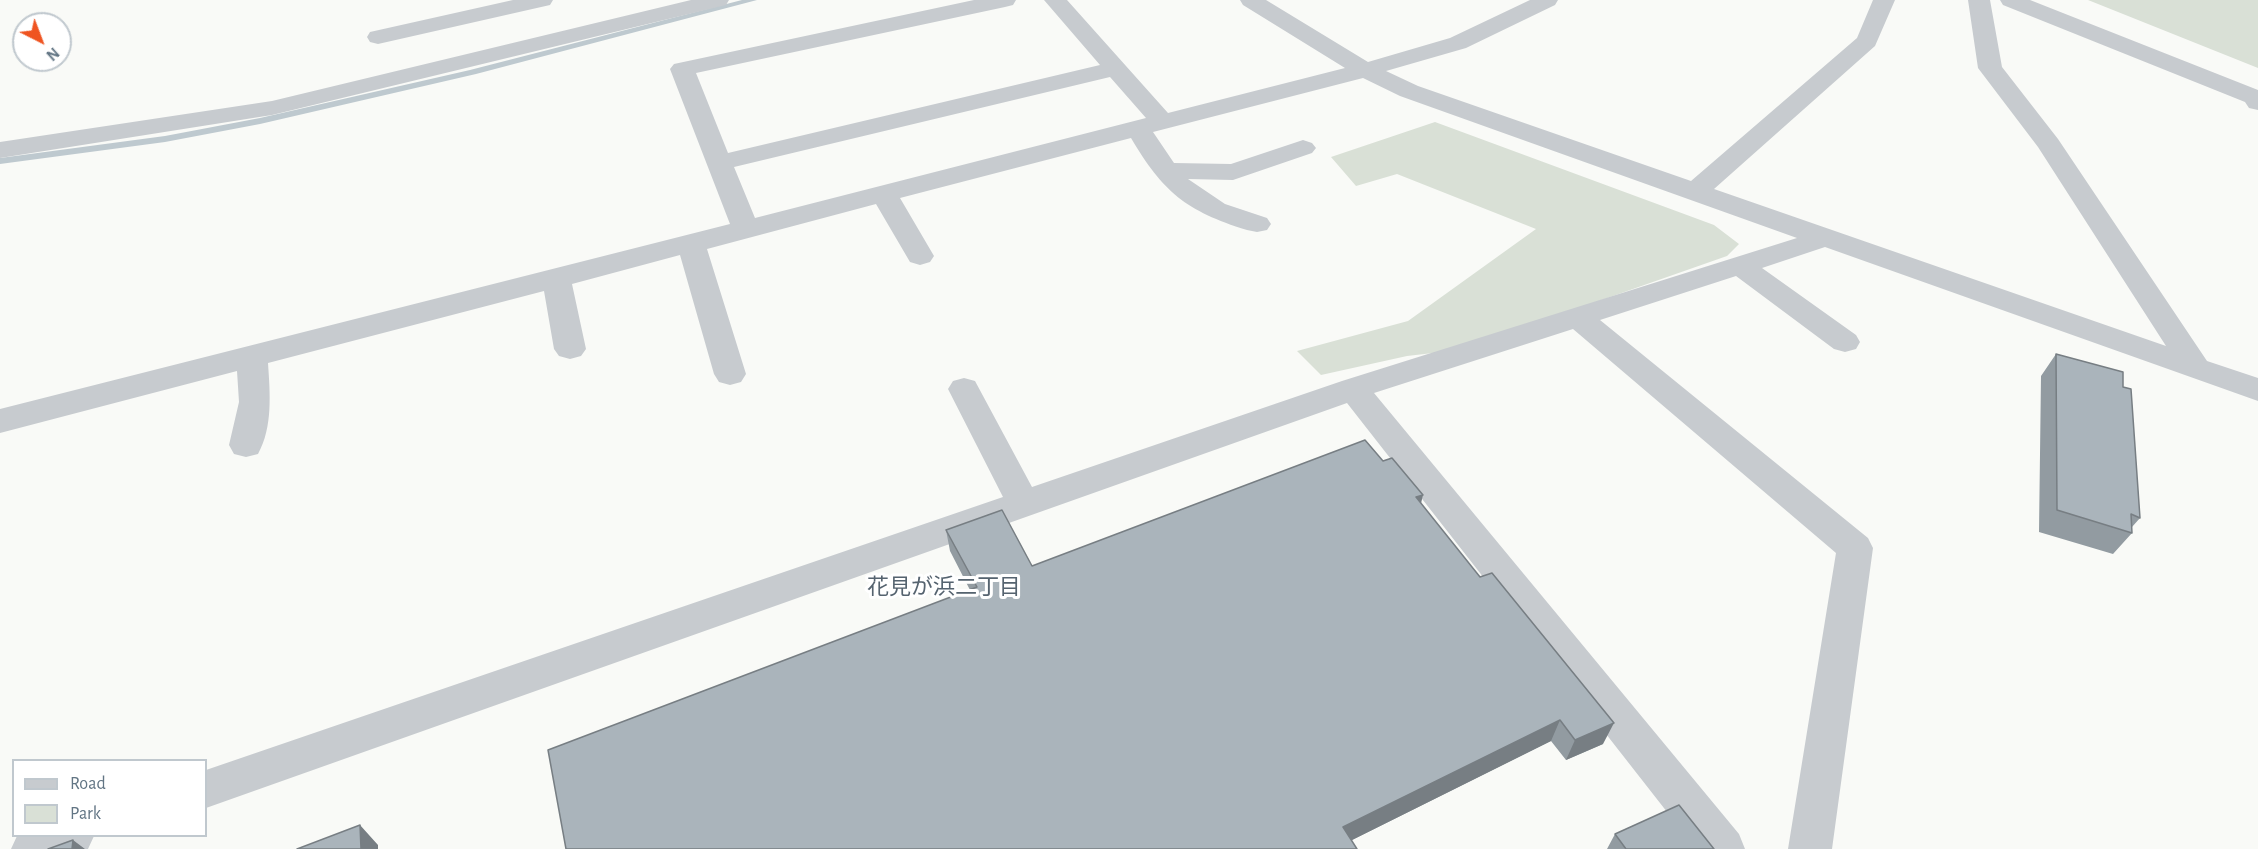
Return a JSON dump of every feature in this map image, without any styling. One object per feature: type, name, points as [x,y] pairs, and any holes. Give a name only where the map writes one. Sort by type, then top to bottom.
[{"type":"street","points":[[378,37],[542,0]]},
{"type":"street","points":[[0,150],[272,108],[718,0]]},
{"type":"street","points":[[745,228],[682,69],[1005,0]]},
{"type":"street","points":[[1055,0],[1115,69],[1150,125],[1164,171],[1187,194],[1233,218],[1257,224]]},
{"type":"street","points":[[1251,0],[1365,70],[1409,91],[1696,190],[2258,390]]},
{"type":"street","points":[[0,421],[1365,70],[1458,43],[1543,4],[1547,0]]},
{"type":"street","points":[[1696,190],[1867,41],[1884,0]]},
{"type":"street","points":[[1979,0],[1990,68],[2049,144],[2196,368]]},
{"type":"street","points":[[2011,0],[2254,97],[2258,103]]},
{"type":"street","points":[[718,163],[1115,69]]},
{"type":"street","points":[[1164,171],[1233,172],[1303,148]]},
{"type":"street","points":[[883,193],[920,256]]},
{"type":"street","points":[[207,789],[1353,389],[1826,237]]},
{"type":"street","points":[[691,243],[730,374]]},
{"type":"street","points":[[1739,265],[1845,342]]},
{"type":"street","points":[[556,278],[570,349]]},
{"type":"street","points":[[1577,317],[1855,548],[1810,849]]},
{"type":"street","points":[[246,445],[255,402],[252,356]]},
{"type":"street","points":[[964,389],[1023,503]]},
{"type":"street","points":[[1353,389],[1723,849]]},
{"type":"street","points":[[33,849],[69,837]]},
{"type":"green space","points":[[2088,0],[2258,0],[2258,68]]},
{"type":"green space","points":[[1435,122],[1714,225],[1739,244],[1727,256],[1459,350],[1407,356],[1321,375],[1297,351],[1408,321],[1536,229],[1397,174],[1356,186],[1331,157]]},
{"type":"building","points":[[2056,354],[2123,372],[2123,387],[2131,389],[2140,518],[2131,514],[2132,533],[2057,510]]},
{"type":"building","points":[[1365,440],[1383,461],[1392,458],[1423,495],[1416,497],[1480,577],[1492,573],[1614,723],[1575,740],[1560,720],[1343,827],[1357,849],[566,849],[548,750],[977,587],[946,530],[1002,510],[1032,566]]},
{"type":"building","points":[[1679,805],[1714,849],[1626,849],[1615,834]]},
{"type":"building","points":[[360,825],[361,849],[297,849]]},
{"type":"building","points":[[73,840],[72,849],[48,849]]},
{"type":"waterway","points":[[0,161],[165,139],[331,106],[753,0]]},
{"type":"district","name":"花見が浜二丁目","points":[[944,587]]}]
